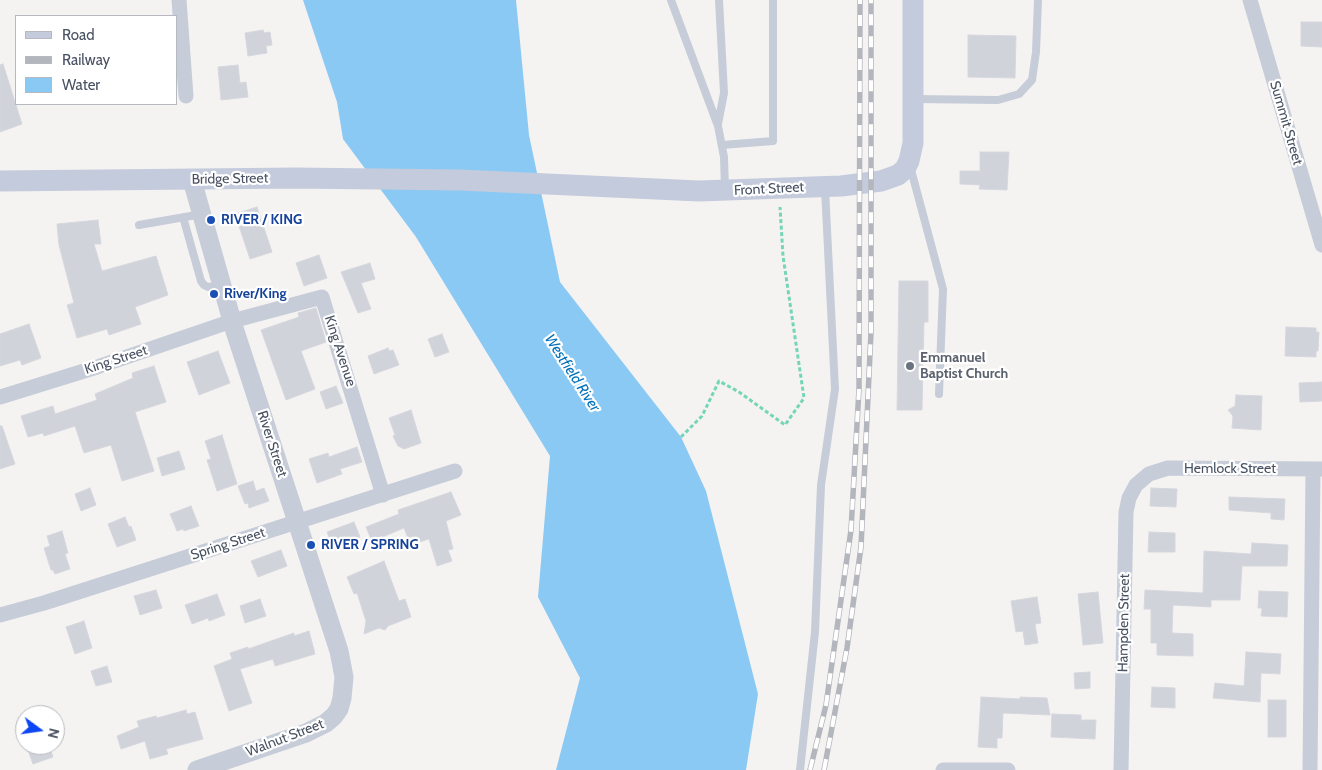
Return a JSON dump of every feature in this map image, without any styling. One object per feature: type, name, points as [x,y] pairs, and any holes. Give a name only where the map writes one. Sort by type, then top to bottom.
[{"type":"main road","points":[[909,161],[914,130],[913,0]]},
{"type":"main road","name":"Front Street","points":[[460,180],[700,191],[779,189],[859,184],[890,179],[905,170],[909,161]]},
{"type":"main road","name":"Bridge Street","points":[[0,181],[296,178],[460,180]]},
{"type":"street","points":[[179,0],[186,96]]},
{"type":"street","name":"Summit Street","points":[[1250,0],[1322,245]]},
{"type":"street","name":"River Street","points":[[192,180],[192,216],[222,285],[342,663],[344,684],[339,709]]},
{"type":"street","name":"King Avenue","points":[[232,321],[322,296],[383,495]]},
{"type":"street","name":"King Street","points":[[0,397],[97,367],[232,321]]},
{"type":"street","name":"Hemlock Street","points":[[1140,480],[1149,474],[1168,468],[1317,469]]},
{"type":"street","points":[[1310,770],[1316,658],[1317,469]]},
{"type":"street","name":"Spring Street","points":[[0,615],[44,603],[455,471]]},
{"type":"street","name":"Hampden Street","points":[[1121,770],[1126,512],[1129,498],[1140,480]]},
{"type":"street","name":"Walnut Street","points":[[197,770],[314,729],[332,719],[339,709]]},
{"type":"street","points":[[943,770],[1008,770]]},
{"type":"lane","points":[[671,0],[718,126],[724,157],[725,191]]},
{"type":"lane","points":[[718,126],[724,93],[719,0]]},
{"type":"lane","points":[[722,145],[773,142],[773,0]]},
{"type":"lane","points":[[914,99],[998,100],[1019,94],[1032,80],[1036,52],[1038,0]]},
{"type":"lane","points":[[909,161],[943,289],[939,394]]},
{"type":"lane","points":[[800,770],[815,632],[821,485],[834,389],[825,186]]},
{"type":"lane","points":[[139,225],[192,216]]},
{"type":"path","points":[[681,437],[702,416],[719,381],[739,392],[785,425],[804,398],[783,256],[779,189]]},
{"type":"water","name":"Westfield River","points":[[303,0],[516,0],[529,135],[560,282],[681,437],[706,491],[758,694],[746,770],[556,770],[580,678],[538,597],[550,456],[416,237],[343,139],[337,102]]},
{"type":"building","points":[[1301,22],[1322,22],[1322,47],[1301,46]]},
{"type":"building","points":[[263,30],[264,33],[270,32],[272,45],[266,46],[267,53],[248,56],[245,33]]},
{"type":"building","points":[[968,35],[1016,36],[1015,78],[968,77]]},
{"type":"building","points":[[3,64],[22,124],[0,132],[0,65]]},
{"type":"building","points":[[238,65],[240,83],[246,82],[248,97],[221,100],[218,67]]},
{"type":"building","points":[[980,152],[1009,152],[1007,190],[979,189],[980,185],[960,184],[960,171],[980,171]]},
{"type":"building","points":[[257,207],[272,252],[250,259],[235,214]]},
{"type":"building","points":[[98,220],[101,244],[94,244],[102,271],[156,256],[168,295],[135,307],[141,324],[109,335],[107,329],[77,338],[67,305],[74,303],[59,245],[57,224]]},
{"type":"building","points":[[319,255],[327,278],[304,286],[296,263]]},
{"type":"building","points":[[370,263],[375,279],[361,283],[371,309],[358,313],[341,272]]},
{"type":"building","name":"Emmanuel Baptist Church","points":[[899,281],[928,281],[928,322],[924,322],[922,410],[897,410]]},
{"type":"building","points":[[316,308],[326,342],[301,351],[315,389],[286,400],[261,330],[299,317],[298,313]]},
{"type":"building","points":[[29,324],[41,358],[22,365],[20,360],[0,366],[0,334]]},
{"type":"building","points":[[1286,327],[1316,328],[1316,332],[1319,332],[1316,357],[1285,356]]},
{"type":"building","points":[[442,334],[449,352],[435,357],[428,339]]},
{"type":"building","points":[[388,348],[389,351],[393,350],[399,365],[374,374],[368,356]]},
{"type":"building","points":[[218,351],[230,383],[199,395],[187,362]]},
{"type":"building","points":[[154,366],[166,402],[135,412],[154,471],[122,481],[111,445],[84,453],[75,426],[44,436],[43,433],[28,437],[21,416],[53,406],[55,414],[97,400],[95,394],[133,378],[132,373]]},
{"type":"building","points":[[1322,382],[1322,401],[1300,402],[1299,383]]},
{"type":"building","points":[[336,386],[343,403],[326,409],[320,392]]},
{"type":"building","points":[[1236,395],[1262,396],[1261,430],[1232,428],[1233,416],[1228,410],[1235,406]]},
{"type":"building","points":[[411,410],[421,443],[404,449],[398,446],[393,436],[395,435],[389,418]]},
{"type":"building","points":[[0,426],[2,426],[15,464],[0,469]]},
{"type":"building","points":[[222,435],[237,484],[217,491],[207,460],[211,459],[205,441]]},
{"type":"building","points":[[357,447],[362,462],[340,469],[342,474],[317,483],[309,459],[328,453],[329,457]]},
{"type":"building","points":[[179,451],[185,469],[162,476],[157,458]]},
{"type":"building","points":[[253,481],[256,491],[264,488],[269,501],[249,508],[248,503],[245,504],[238,486]]},
{"type":"building","points":[[90,488],[96,505],[81,511],[75,494]]},
{"type":"building","points":[[1151,488],[1177,489],[1176,507],[1150,506]]},
{"type":"building","points":[[451,492],[461,515],[446,521],[453,549],[448,550],[452,561],[437,566],[429,539],[416,543],[414,536],[408,538],[404,528],[375,540],[375,538],[371,539],[366,527],[399,514],[398,510]]},
{"type":"building","points":[[1229,497],[1285,499],[1284,520],[1271,519],[1271,513],[1229,510]]},
{"type":"building","points":[[191,506],[199,526],[184,531],[183,529],[177,531],[170,514]]},
{"type":"building","points":[[125,517],[129,527],[131,526],[136,540],[117,547],[108,524]]},
{"type":"building","points":[[354,522],[360,537],[333,547],[327,532]]},
{"type":"building","points":[[62,531],[68,553],[65,554],[70,569],[55,574],[51,570],[44,548],[50,546],[47,536]]},
{"type":"building","points":[[1149,532],[1175,533],[1175,552],[1148,552]]},
{"type":"building","points":[[1252,543],[1288,545],[1287,566],[1242,566],[1240,600],[1211,600],[1211,607],[1173,605],[1172,633],[1193,634],[1193,656],[1157,655],[1157,643],[1151,643],[1151,609],[1144,609],[1145,590],[1203,593],[1204,551],[1251,554]]},
{"type":"building","points":[[281,550],[287,566],[258,577],[251,561]]},
{"type":"building","points":[[384,561],[399,601],[405,599],[411,617],[388,626],[385,630],[379,628],[364,634],[366,621],[357,593],[354,594],[347,577]]},
{"type":"building","points":[[156,590],[162,608],[140,615],[134,596]]},
{"type":"building","points":[[1259,591],[1288,592],[1287,617],[1261,616],[1262,608],[1258,608]]},
{"type":"building","points":[[1098,592],[1103,643],[1083,645],[1078,594]]},
{"type":"building","points":[[217,594],[225,615],[209,621],[208,618],[192,624],[185,605]]},
{"type":"building","points":[[1037,597],[1041,623],[1035,624],[1038,643],[1025,645],[1023,631],[1016,632],[1011,601]]},
{"type":"building","points":[[260,599],[266,616],[245,623],[240,606]]},
{"type":"building","points":[[84,621],[92,648],[75,654],[66,627]]},
{"type":"building","points":[[309,631],[315,654],[275,666],[273,659],[240,669],[252,703],[229,711],[214,666],[232,659],[230,653],[248,647],[248,649],[294,633],[294,636]]},
{"type":"building","points":[[1246,652],[1281,654],[1280,674],[1261,673],[1260,702],[1213,698],[1215,683],[1244,686]]},
{"type":"building","points":[[107,666],[112,682],[96,686],[91,671]]},
{"type":"building","points":[[1090,672],[1090,688],[1075,689],[1074,673]]},
{"type":"building","points":[[1152,687],[1175,688],[1175,708],[1151,707]]},
{"type":"building","points":[[981,697],[1047,698],[1050,715],[1003,713],[1002,738],[997,738],[997,748],[978,747]]},
{"type":"building","points":[[1268,700],[1286,700],[1286,737],[1268,737]]},
{"type":"building","points":[[186,710],[187,714],[195,712],[203,739],[166,749],[168,754],[150,759],[145,741],[121,749],[117,736],[139,727],[137,721]]},
{"type":"building","points":[[1052,714],[1081,715],[1081,720],[1096,720],[1095,739],[1051,737]]},
{"type":"building","points":[[30,755],[52,755],[53,757],[33,764]]},
{"type":"railway","points":[[810,770],[826,705],[851,530],[859,389],[860,0]]},
{"type":"railway","points":[[824,770],[847,648],[861,547],[871,332],[871,0]]},
{"type":"place","name":"RIVER / KING","points":[[211,220]]},
{"type":"place","name":"River/King","points":[[214,294]]},
{"type":"place","name":"Emmanuel Baptist Church","points":[[910,366]]},
{"type":"place","name":"RIVER / SPRING","points":[[311,545]]}]
